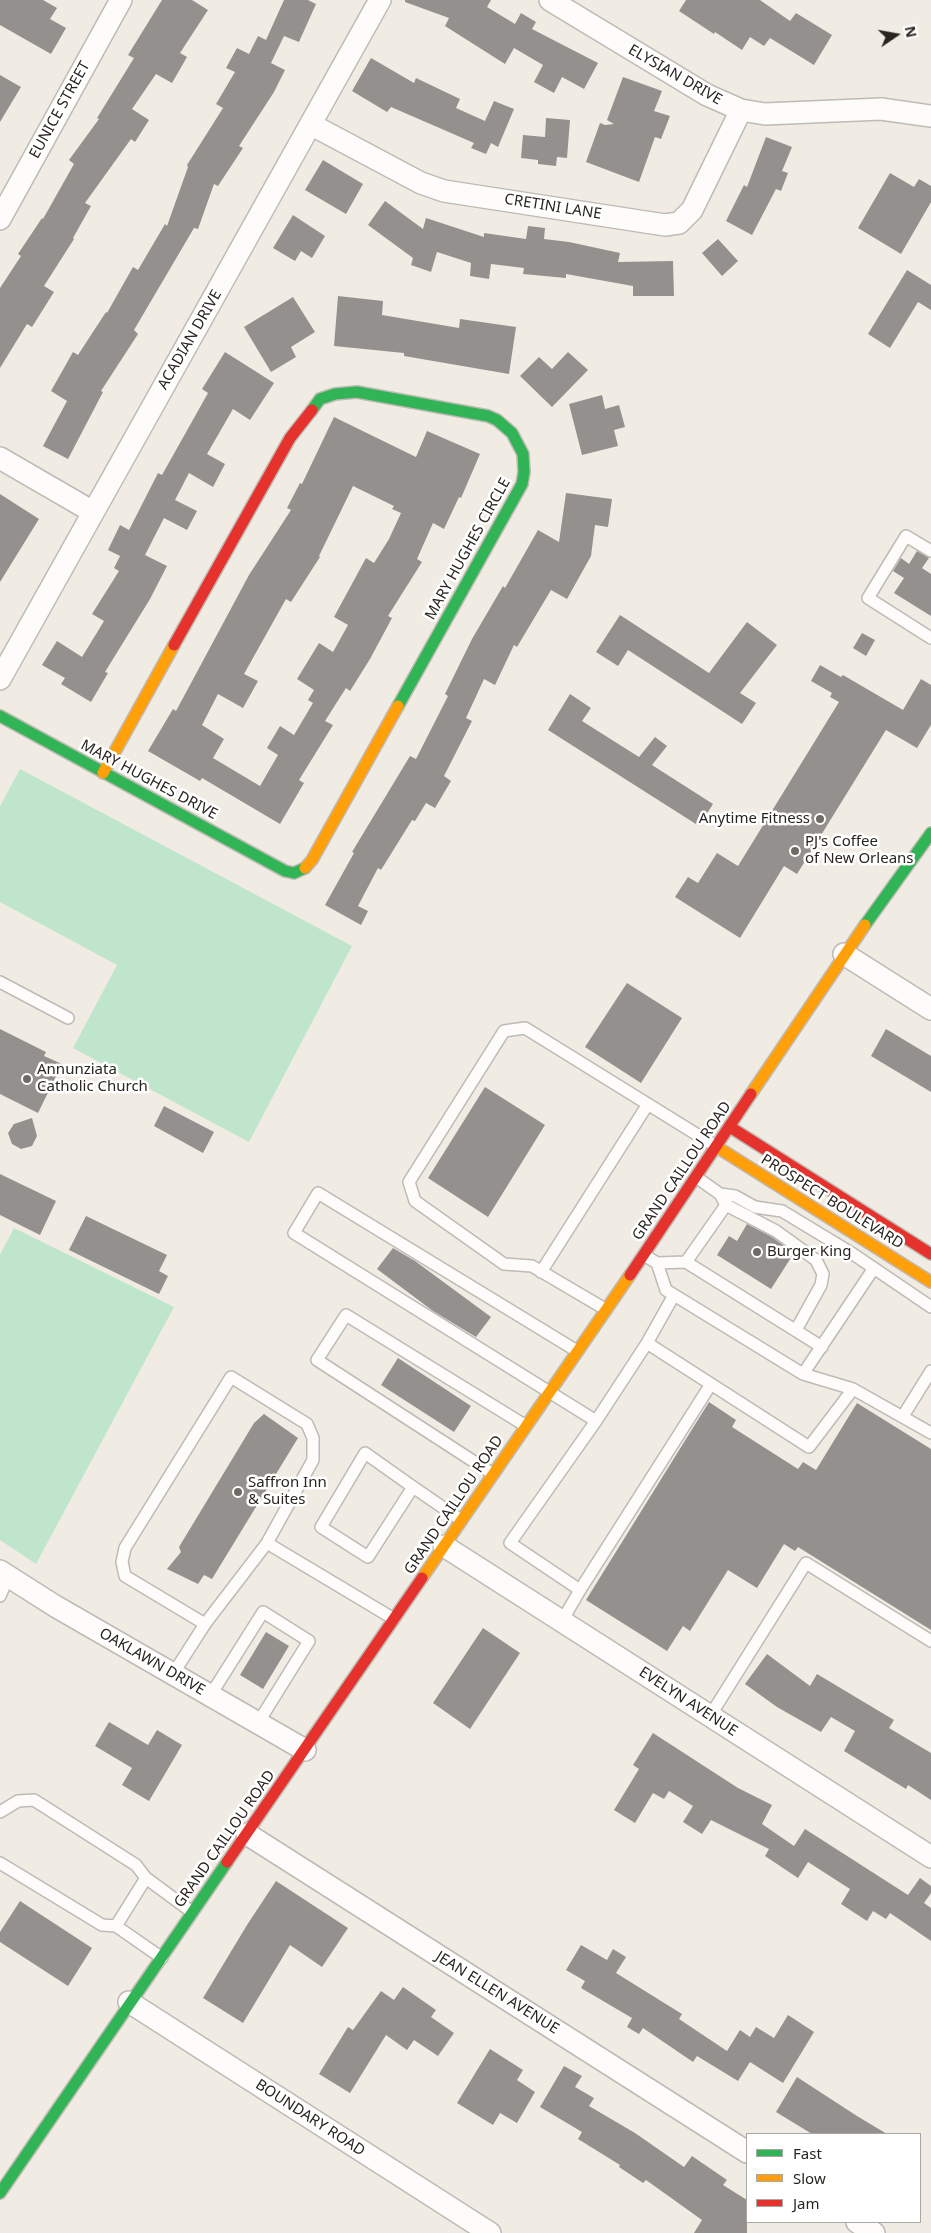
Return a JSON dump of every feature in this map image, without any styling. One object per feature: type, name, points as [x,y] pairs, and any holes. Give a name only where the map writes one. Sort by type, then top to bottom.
[{"type":"main road","name":"MARY HUGHES CIRCLE","points":[[103,772],[290,438],[320,399],[335,394],[357,392],[488,416],[497,420],[512,433],[523,454],[524,472],[522,484],[312,860],[303,870],[294,873],[285,871]]},
{"type":"main road","name":"MARY HUGHES DRIVE","points":[[0,716],[285,871]]},
{"type":"main road","name":"GRAND CAILLOU ROAD","points":[[0,2192],[129,2002],[248,1834],[644,1255],[844,954],[931,833]]},
{"type":"main road","name":"PROSPECT BOULEVARD","points":[[730,1127],[931,1254]]},
{"type":"main road","name":"PROSPECT BOULEVARD","points":[[716,1147],[926,1279]]},
{"type":"street","name":"ACADIAN DRIVE","points":[[0,679],[380,0]]},
{"type":"street","name":"ELYSIAN DRIVE","points":[[550,0],[706,95],[741,110],[765,114],[881,110],[931,116]]},
{"type":"street","name":"EUNICE STREET","points":[[3,208],[115,2]]},
{"type":"street","name":"CRETINI LANE","points":[[312,124],[421,183],[444,191],[665,225],[679,223],[692,210],[741,110]]},
{"type":"street","points":[[0,458],[93,512]]},
{"type":"street","points":[[844,954],[931,1009]]},
{"type":"street","name":"EVELYN AVENUE","points":[[444,1546],[931,1857]]},
{"type":"street","name":"OAKLAWN DRIVE","points":[[4,1574],[305,1750]]},
{"type":"street","name":"JEAN ELLEN AVENUE","points":[[248,1834],[746,2151]]},
{"type":"street","name":"BOUNDARY ROAD","points":[[129,2002],[490,2233]]},
{"type":"street","points":[[858,2223],[874,2233]]},
{"type":"lane","points":[[931,551],[906,536],[868,598],[931,638]]},
{"type":"lane","points":[[0,982],[68,1018]]},
{"type":"lane","points":[[605,1310],[532,1266],[504,1264],[414,1201],[408,1182],[504,1031],[525,1028],[716,1147]]},
{"type":"lane","points":[[541,1272],[648,1104]]},
{"type":"lane","points":[[696,1177],[720,1194],[726,1205],[776,1231],[816,1260],[823,1274],[821,1285],[796,1330]]},
{"type":"lane","points":[[577,1351],[318,1193],[294,1233],[549,1394],[596,1421]]},
{"type":"lane","points":[[720,1194],[735,1196],[755,1207],[782,1211],[874,1268],[931,1307]]},
{"type":"lane","points":[[782,1211],[791,1194]]},
{"type":"lane","points":[[686,1262],[726,1205]]},
{"type":"lane","points":[[644,1255],[657,1263],[686,1262],[822,1347]]},
{"type":"lane","points":[[657,1263],[666,1290],[804,1374],[853,1389],[931,1433]]},
{"type":"lane","points":[[804,1374],[874,1268]]},
{"type":"lane","points":[[911,1294],[926,1279]]},
{"type":"lane","points":[[580,1590],[510,1543],[596,1421],[647,1343],[674,1294]]},
{"type":"lane","points":[[493,1474],[317,1360],[346,1315],[526,1426]]},
{"type":"lane","points":[[647,1343],[809,1447],[853,1389]]},
{"type":"lane","points":[[903,1416],[931,1371]]},
{"type":"lane","points":[[174,1674],[205,1624],[267,1543],[313,1460],[313,1438],[306,1424],[231,1377],[126,1548],[122,1562],[125,1576],[205,1624]]},
{"type":"lane","points":[[562,1621],[712,1384]]},
{"type":"lane","points":[[413,1487],[368,1557],[321,1527],[365,1453],[462,1520]]},
{"type":"lane","points":[[267,1543],[394,1619]]},
{"type":"lane","points":[[710,1716],[806,1563],[931,1641]]},
{"type":"lane","points":[[0,1596],[4,1574]]},
{"type":"lane","points":[[210,1696],[263,1612],[309,1641],[258,1723]]},
{"type":"lane","points":[[0,1812],[18,1801],[34,1800],[136,1865],[146,1878],[192,1912]]},
{"type":"lane","points":[[0,1863],[102,1925],[116,1926],[162,1958]]},
{"type":"lane","points":[[116,1926],[146,1878]]},
{"type":"green space","points":[[20,769],[352,946],[249,1142],[73,1048],[117,965],[0,902],[0,806]]},
{"type":"green space","points":[[14,1228],[174,1307],[36,1564],[0,1540],[0,1255]]},
{"type":"building","points":[[0,0],[43,0],[57,8],[50,19],[66,28],[51,54],[0,25]]},
{"type":"building","points":[[162,0],[192,0],[208,10],[180,53],[187,57],[172,83],[156,74],[132,109],[149,120],[135,142],[131,139],[85,203],[91,206],[74,239],[44,286],[54,292],[32,327],[27,324],[0,368],[0,288],[21,256],[18,254],[43,219],[74,164],[69,160],[99,119],[97,118],[134,58],[128,55]]},
{"type":"building","points":[[284,0],[308,0],[316,4],[299,42],[284,36],[271,63],[285,70],[274,92],[239,146],[243,148],[218,186],[214,184],[198,229],[194,228],[134,330],[138,334],[101,391],[103,392],[68,459],[43,446],[67,401],[51,391],[73,352],[78,355],[107,313],[133,267],[138,270],[165,224],[167,226],[188,167],[187,165],[223,108],[216,104],[235,72],[226,68],[237,48],[249,54],[258,36],[266,40]]},
{"type":"building","points":[[405,0],[491,0],[487,7],[515,24],[521,13],[536,22],[532,29],[598,63],[584,89],[562,77],[554,93],[534,82],[543,65],[514,48],[505,64],[445,26],[449,18],[405,2]]},
{"type":"building","points":[[686,0],[760,0],[790,21],[796,13],[832,35],[814,65],[770,38],[764,46],[750,37],[742,50],[679,11]]},
{"type":"building","points":[[371,58],[414,83],[416,78],[460,99],[456,108],[485,121],[494,101],[514,109],[498,147],[491,143],[486,154],[471,148],[474,143],[391,107],[387,112],[352,91]]},
{"type":"building","points":[[0,75],[21,87],[0,122]]},
{"type":"building","points":[[623,77],[662,91],[654,111],[670,116],[661,139],[655,137],[639,182],[586,162],[600,123],[605,125],[614,124],[607,120]]},
{"type":"building","points":[[546,118],[570,120],[567,158],[557,157],[556,166],[538,164],[538,160],[521,158],[523,135],[545,137]]},
{"type":"building","points":[[766,137],[792,147],[782,171],[788,173],[781,191],[776,189],[752,235],[726,221],[744,185],[747,187]]},
{"type":"building","points":[[323,160],[363,184],[346,214],[305,190]]},
{"type":"building","points":[[890,173],[914,187],[919,179],[931,186],[931,202],[901,254],[858,228]]},
{"type":"building","points":[[385,201],[423,229],[426,218],[484,237],[484,233],[526,239],[528,226],[545,228],[544,239],[569,242],[620,253],[618,262],[673,261],[674,296],[633,296],[633,286],[566,274],[566,278],[523,274],[524,268],[491,264],[489,279],[470,276],[471,263],[437,252],[431,272],[411,265],[413,258],[368,225]]},
{"type":"building","points":[[293,215],[325,236],[312,258],[301,251],[295,261],[273,248]]},
{"type":"building","points":[[718,239],[738,261],[722,276],[702,253]]},
{"type":"building","points":[[907,270],[931,285],[931,310],[918,302],[890,348],[868,334]]},
{"type":"building","points":[[338,296],[383,301],[382,315],[459,328],[460,319],[516,327],[509,374],[404,356],[404,353],[334,346]]},
{"type":"building","points":[[293,297],[315,332],[291,347],[296,357],[271,372],[244,327]]},
{"type":"building","points":[[225,352],[274,383],[250,420],[233,409],[207,454],[225,464],[213,487],[189,473],[175,500],[197,511],[187,530],[164,518],[145,555],[167,566],[150,599],[105,672],[108,673],[91,702],[61,684],[65,678],[42,665],[57,641],[82,657],[104,621],[92,614],[119,571],[114,568],[120,556],[108,550],[120,525],[129,530],[158,473],[162,475],[208,393],[202,389]]},
{"type":"building","points":[[568,352],[588,370],[552,407],[520,376],[539,357],[552,369]]},
{"type":"building","points":[[602,395],[605,409],[619,405],[625,427],[614,430],[618,446],[582,455],[569,404]]},
{"type":"building","points":[[334,417],[416,457],[427,431],[480,454],[461,498],[459,497],[444,529],[433,523],[417,559],[422,562],[388,616],[392,618],[370,659],[350,691],[346,688],[325,721],[333,725],[299,780],[304,783],[280,824],[202,778],[200,781],[148,751],[173,709],[176,711],[249,575],[291,510],[287,508],[300,483],[302,484]],"holes":[[[353,486],[394,506],[392,509],[401,513],[389,539],[374,563],[366,558],[334,617],[348,625],[333,652],[319,643],[297,679],[314,690],[308,700],[313,703],[294,735],[280,726],[267,748],[278,755],[260,786],[213,758],[224,739],[202,725],[218,694],[243,708],[258,681],[244,674],[286,599],[291,602],[320,557]]]},
{"type":"building","points":[[566,493],[612,499],[608,527],[595,525],[591,556],[567,599],[551,590],[517,647],[514,645],[495,685],[484,679],[466,718],[472,721],[444,776],[451,781],[435,808],[426,803],[415,821],[412,820],[381,870],[378,868],[358,906],[368,911],[361,925],[325,905],[354,853],[352,852],[410,756],[416,759],[448,696],[445,694],[472,639],[503,586],[505,588],[538,530],[559,542]]},
{"type":"building","points":[[0,494],[39,519],[0,582]]},
{"type":"building","points":[[917,551],[929,558],[922,568],[931,574],[931,616],[894,593],[904,578],[893,571],[901,558],[909,564]]},
{"type":"building","points":[[620,615],[709,673],[747,622],[777,645],[740,693],[756,703],[742,724],[628,650],[618,666],[596,652]]},
{"type":"building","points":[[862,633],[875,640],[866,656],[853,648]]},
{"type":"building","points":[[820,665],[841,677],[843,675],[903,710],[921,679],[931,685],[931,725],[917,748],[886,730],[797,874],[784,866],[740,938],[675,897],[688,877],[698,883],[717,853],[738,866],[839,702],[830,697],[832,693],[811,681]]},
{"type":"building","points":[[570,694],[591,708],[582,721],[639,757],[655,737],[667,746],[652,765],[713,804],[699,826],[548,730]]},
{"type":"building","points":[[627,983],[682,1018],[641,1083],[585,1047]]},
{"type":"building","name":"Annunziata Catholic Church","points":[[0,1029],[46,1052],[44,1056],[62,1064],[38,1113],[0,1094]]},
{"type":"building","points":[[886,1029],[931,1056],[931,1092],[871,1056]]},
{"type":"building","points":[[485,1087],[545,1125],[488,1217],[428,1178]]},
{"type":"building","points":[[164,1106],[214,1132],[203,1153],[154,1126]]},
{"type":"building","points":[[32,1118],[37,1136],[32,1146],[21,1149],[12,1144],[8,1133],[14,1124]]},
{"type":"building","points":[[0,1174],[56,1201],[40,1235],[0,1215]]},
{"type":"building","points":[[86,1216],[167,1255],[159,1271],[168,1276],[159,1294],[69,1250]]},
{"type":"building","name":"Burger King","points":[[747,1224],[772,1237],[794,1253],[771,1289],[717,1255],[729,1236],[737,1241]]},
{"type":"building","points":[[393,1248],[415,1261],[491,1317],[476,1337],[433,1311],[377,1269]]},
{"type":"building","points":[[398,1358],[471,1406],[454,1432],[381,1385]]},
{"type":"building","points":[[709,1402],[736,1420],[732,1427],[798,1469],[803,1462],[816,1470],[857,1403],[931,1449],[931,1630],[798,1547],[795,1551],[784,1544],[757,1588],[728,1570],[690,1631],[683,1626],[667,1651],[586,1600]]},
{"type":"building","name":"Saffron Inn & Suites","points":[[264,1414],[298,1438],[212,1579],[204,1575],[198,1584],[167,1569],[181,1552],[179,1547],[254,1423]]},
{"type":"building","points":[[483,1628],[520,1653],[470,1729],[433,1703]]},
{"type":"building","points":[[266,1632],[289,1646],[263,1689],[240,1675]]},
{"type":"building","points":[[767,1654],[810,1686],[817,1674],[894,1720],[889,1728],[931,1753],[931,1800],[908,1785],[906,1789],[844,1751],[855,1731],[831,1717],[821,1732],[777,1707],[745,1684]]},
{"type":"building","points":[[109,1722],[148,1745],[157,1730],[182,1745],[149,1801],[122,1785],[132,1768],[95,1746]]},
{"type":"building","points":[[653,1733],[738,1788],[772,1805],[762,1824],[794,1846],[805,1829],[908,1895],[920,1878],[931,1886],[931,1893],[924,1903],[931,1908],[931,1941],[890,1913],[886,1919],[873,1911],[867,1921],[841,1904],[850,1889],[808,1862],[798,1878],[765,1856],[769,1849],[711,1820],[702,1834],[683,1822],[693,1806],[669,1791],[664,1799],[653,1793],[635,1823],[614,1810],[639,1769],[633,1765]]},
{"type":"building","points":[[276,1881],[348,1928],[322,1967],[290,1945],[243,2023],[203,1998]]},
{"type":"building","points":[[20,1901],[92,1948],[68,1986],[0,1942],[0,1932]]},
{"type":"building","points":[[581,1945],[607,1960],[613,1949],[626,1957],[616,1973],[682,2014],[679,2019],[727,2051],[740,2030],[750,2037],[756,2027],[774,2038],[788,2015],[814,2032],[783,2083],[750,2062],[738,2081],[697,2056],[693,2062],[643,2028],[639,2034],[627,2027],[632,2018],[581,1988],[585,1981],[566,1970]]},
{"type":"building","points":[[403,1987],[436,2010],[431,2017],[454,2033],[438,2056],[414,2040],[407,2050],[386,2035],[350,2093],[319,2074],[348,2027],[353,2030],[381,1991],[394,2000]]},
{"type":"building","points":[[490,2049],[523,2070],[517,2080],[535,2092],[517,2123],[500,2113],[493,2125],[457,2103]]},
{"type":"building","points":[[564,2066],[582,2076],[575,2087],[594,2098],[589,2106],[635,2133],[684,2167],[692,2156],[727,2180],[723,2185],[746,2199],[747,2233],[694,2233],[702,2220],[646,2180],[643,2183],[619,2167],[620,2165],[578,2139],[582,2132],[540,2107]]},
{"type":"building","points":[[797,2077],[885,2133],[810,2133],[776,2112]]},
{"type":"traffic: fast","points":[[312,410],[320,399],[335,394],[357,392],[488,416],[497,420],[512,433],[523,454],[524,472],[522,484],[398,706]]},
{"type":"traffic: fast","points":[[0,716],[285,871],[294,873],[305,868]]},
{"type":"traffic: fast","points":[[865,925],[931,833]]},
{"type":"traffic: fast","points":[[0,2193],[227,1862]]},
{"type":"traffic: slow","points":[[103,773],[174,645]]},
{"type":"traffic: slow","points":[[305,868],[312,860],[398,706]]},
{"type":"traffic: slow","points":[[751,1094],[865,925]]},
{"type":"traffic: slow","points":[[717,1147],[931,1282]]},
{"type":"traffic: slow","points":[[422,1578],[630,1275]]},
{"type":"traffic: jam","points":[[174,645],[290,438],[312,410]]},
{"type":"traffic: jam","points":[[630,1275],[751,1094]]},
{"type":"traffic: jam","points":[[730,1127],[931,1254]]},
{"type":"traffic: jam","points":[[227,1862],[422,1578]]},
{"type":"place","name":"Anytime Fitness","points":[[820,819]]},
{"type":"place","name":"PJ's Coffee of New Orleans","points":[[795,851]]},
{"type":"place","name":"Annunziata Catholic Church","points":[[27,1079]]},
{"type":"place","name":"Burger King","points":[[757,1252]]},
{"type":"place","name":"Saffron Inn & Suites","points":[[238,1492]]}]
